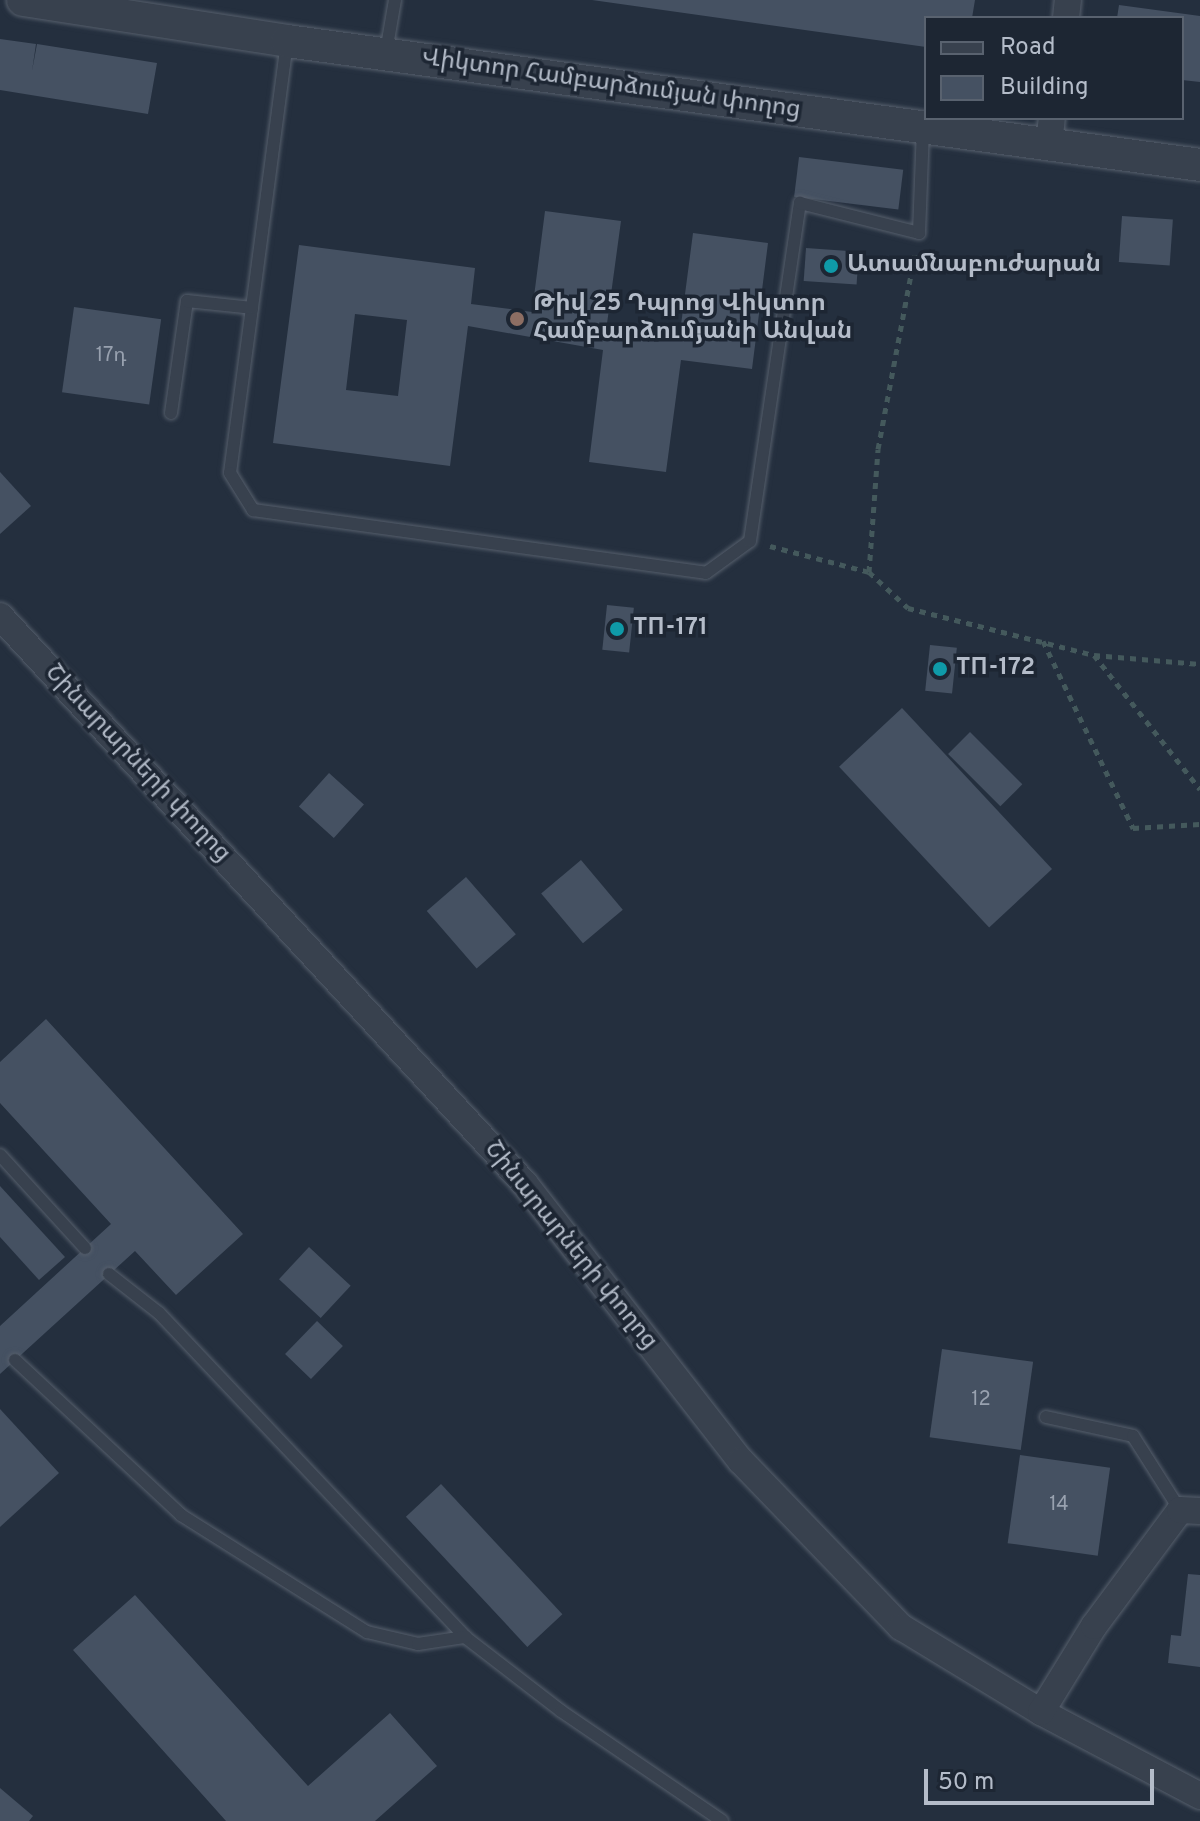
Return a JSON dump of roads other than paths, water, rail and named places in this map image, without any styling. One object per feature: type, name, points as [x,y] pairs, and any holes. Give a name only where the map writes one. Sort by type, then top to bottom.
[{"type":"street","name":"Վիկտոր Համբարձումյան փողոց","points":[[23,0],[385,55],[923,127],[1051,131],[1200,165]]},
{"type":"street","name":"Շինարարների փողոց","points":[[0,616],[525,1184],[741,1461],[901,1627],[1041,1712],[1200,1796]]},
{"type":"street","points":[[1041,1712],[1094,1626],[1190,1511]]},
{"type":"lane","points":[[385,55],[395,0]]},
{"type":"lane","points":[[287,41],[230,473],[253,510],[706,573],[750,541],[800,203],[919,233],[923,127]]},
{"type":"lane","points":[[171,413],[187,301],[252,308]]},
{"type":"lane","points":[[0,1155],[85,1248]]},
{"type":"lane","points":[[109,1274],[159,1313],[465,1637],[561,1711],[722,1821]]},
{"type":"lane","points":[[15,1360],[181,1515],[367,1632],[418,1644],[465,1637]]},
{"type":"lane","points":[[1046,1417],[1133,1436],[1190,1511]]},
{"type":"place","name":"Ատամնաբուժարան","points":[[831,266]]},
{"type":"place","name":"Թիվ 25 Դպրոց Վիկտոր Համբարձումյանի Անվան","points":[[517,319]]},
{"type":"place","name":"ТП-171","points":[[617,629]]},
{"type":"place","name":"ТП-172","points":[[940,669]]}]
